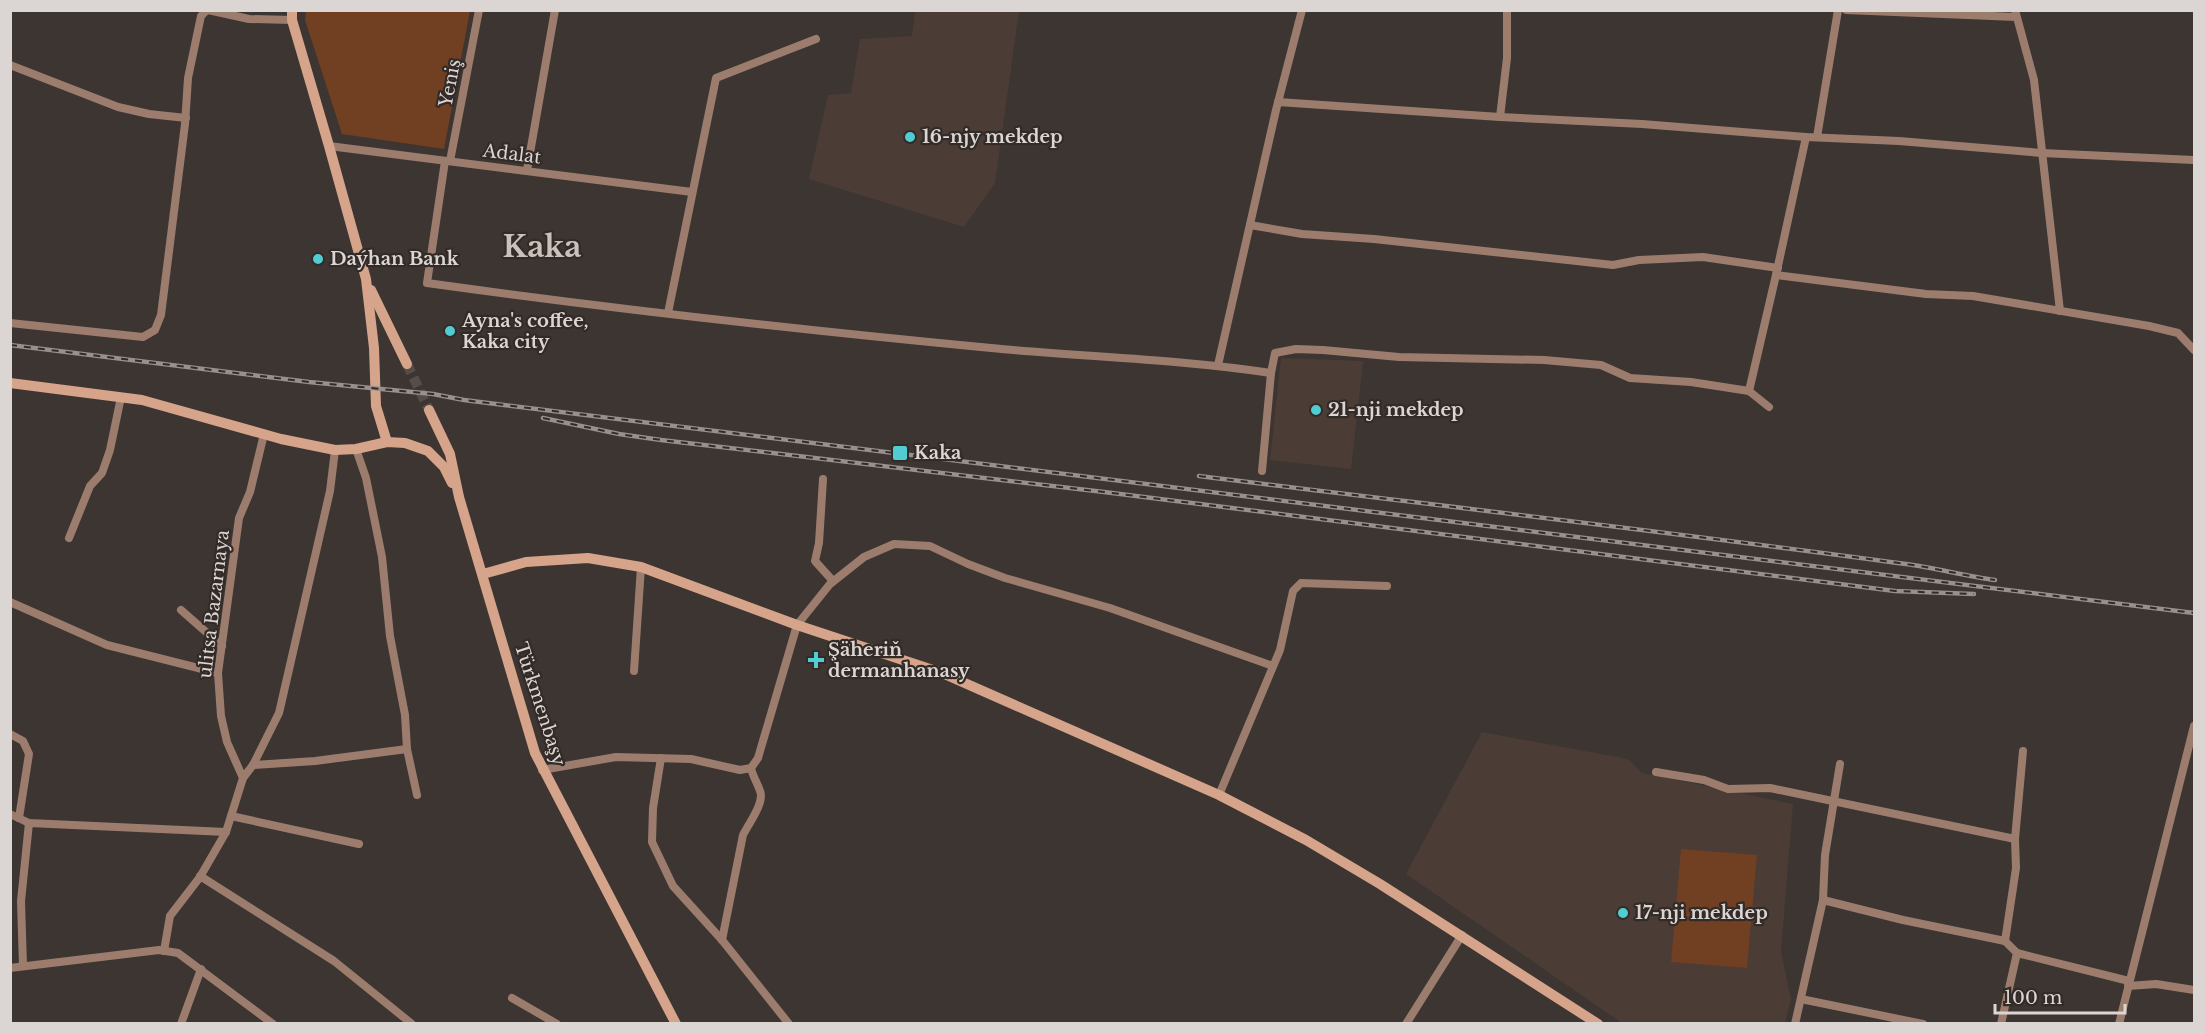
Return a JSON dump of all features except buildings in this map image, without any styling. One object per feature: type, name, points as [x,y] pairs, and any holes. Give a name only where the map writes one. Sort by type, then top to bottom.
[{"type":"street","points":[[10,323],[143,337],[155,330],[161,315],[186,118],[188,78],[201,16],[208,10],[249,19],[292,15],[366,279],[374,348],[376,406],[387,442]]},
{"type":"street","name":"Yeniş","points":[[479,10],[448,161],[427,283],[668,313]]},
{"type":"street","points":[[527,171],[555,10]]},
{"type":"street","points":[[1218,365],[1278,102],[1302,10]]},
{"type":"street","points":[[1500,117],[1507,58],[1507,10]]},
{"type":"street","points":[[1817,137],[1838,10]]},
{"type":"street","points":[[1846,10],[2016,14],[2034,80],[2060,311]]},
{"type":"street","points":[[816,39],[716,78],[668,313],[991,348],[1218,365],[1271,373]]},
{"type":"street","points":[[10,65],[118,107],[149,114],[186,118]]},
{"type":"street","points":[[1278,102],[1899,141],[2042,153],[2194,160]]},
{"type":"street","points":[[1749,391],[1806,136]]},
{"type":"street","name":"Adalat","points":[[329,146],[692,192]]},
{"type":"street","points":[[1250,225],[1302,234],[1374,239],[1613,266],[1638,260],[1703,257],[1777,272],[1926,294],[1973,296],[2149,326],[2178,333],[2194,350]]},
{"type":"street","points":[[366,279],[407,364]]},
{"type":"street","points":[[1262,471],[1275,353],[1296,349],[1399,357],[1544,360],[1601,365],[1630,378],[1691,382],[1749,391],[1769,407]]},
{"type":"street","points":[[10,383],[142,400],[264,434],[335,450],[356,449],[387,442],[405,443],[428,451],[444,467],[459,497]]},
{"type":"street","points":[[69,538],[90,486],[102,473],[110,450],[121,397]]},
{"type":"street","name":"Türkmenbaşy","points":[[429,410],[450,454],[459,497],[535,753],[676,1023]]},
{"type":"street","name":"ulitsa Bazarnaya","points":[[243,778],[225,733],[221,716],[218,673],[239,518],[250,492],[264,434]]},
{"type":"street","points":[[356,449],[366,477],[382,557],[390,636],[405,715],[407,749],[417,795]]},
{"type":"street","points":[[164,951],[170,916],[200,876],[226,832],[243,778],[253,765],[279,713],[330,491],[335,450]]},
{"type":"street","points":[[823,479],[819,543],[815,561],[833,581]]},
{"type":"street","points":[[722,940],[743,835],[750,819],[761,804],[761,792],[754,780],[752,768],[758,758],[796,625],[833,581],[864,557],[894,544],[930,546],[1005,578],[1110,608],[1273,666]]},
{"type":"street","points":[[483,574],[526,562],[588,558],[641,567],[796,625],[942,673],[1219,795],[1306,840],[1462,935],[1598,1023]]},
{"type":"street","points":[[634,671],[641,567]]},
{"type":"street","points":[[1219,795],[1280,650],[1293,591],[1301,583],[1387,586]]},
{"type":"street","points":[[10,602],[107,645],[218,673]]},
{"type":"street","points":[[181,610],[222,646]]},
{"type":"street","points":[[2119,1023],[2194,726]]},
{"type":"street","points":[[10,734],[23,741],[29,754],[19,818]]},
{"type":"street","points":[[253,765],[315,761],[407,749]]},
{"type":"street","points":[[2005,941],[2016,868],[2015,839],[2023,751]]},
{"type":"street","points":[[542,770],[616,757],[691,759],[740,770],[752,768]]},
{"type":"street","points":[[661,758],[653,808],[652,842],[674,886],[722,940],[789,1023]]},
{"type":"street","points":[[1795,1023],[1823,900],[1825,855],[1840,764]]},
{"type":"street","points":[[1656,772],[1704,780],[1728,789],[1770,788],[1933,824],[2015,839]]},
{"type":"street","points":[[10,814],[29,823],[226,832]]},
{"type":"street","points":[[231,816],[359,844]]},
{"type":"street","points":[[23,966],[21,901],[29,823]]},
{"type":"street","points":[[200,876],[334,961],[412,1023]]},
{"type":"street","points":[[10,897],[21,901]]},
{"type":"street","points":[[1823,900],[1903,920],[2005,941],[2017,953],[2128,984],[2156,984],[2194,990]]},
{"type":"street","points":[[1406,1023],[1462,935]]},
{"type":"street","points":[[10,968],[164,951],[178,954],[201,969],[273,1023]]},
{"type":"street","points":[[2001,1023],[2017,953]]},
{"type":"street","points":[[181,1023],[201,969]]},
{"type":"street","points":[[512,998],[557,1023]]},
{"type":"street","points":[[1801,999],[1923,1023]]},
{"type":"shaded area","points":[[306,11],[470,11],[444,149],[342,134],[305,20]]},
{"type":"shaded area","name":"16-njy mekdep","points":[[915,11],[1019,11],[995,183],[964,227],[809,179],[828,95],[851,93],[860,39],[912,36]]},
{"type":"shaded area","name":"21-nji mekdep","points":[[1281,358],[1363,361],[1351,469],[1270,460]]},
{"type":"shaded area","name":"17-nji mekdep","points":[[1482,732],[1628,759],[1642,773],[1793,804],[1781,951],[1791,999],[1785,1023],[1622,1023],[1406,874]]},
{"type":"shaded area","points":[[1681,849],[1757,855],[1747,968],[1671,962]]},
{"type":"tunnel","points":[[407,364],[429,410]]},
{"type":"railway","points":[[10,345],[309,382],[433,394],[464,400],[2194,613]]},
{"type":"railway","points":[[543,418],[661,440],[1104,492],[1895,591],[1974,594]]},
{"type":"railway","points":[[1199,476],[1818,552],[1995,580]]},
{"type":"place","name":"16-njy mekdep","points":[[910,137]]},
{"type":"place","name":"Daýhan Bank","points":[[318,259]]},
{"type":"place","name":"Ayna's coffee, Kaka city","points":[[450,331]]},
{"type":"place","name":"21-nji mekdep","points":[[1316,410]]},
{"type":"place","name":"Kaka","points":[[900,453]]},
{"type":"place","name":"Şäheriň dermanhanasy","points":[[816,660]]},
{"type":"place","name":"17-nji mekdep","points":[[1623,913]]},
{"type":"district","name":"Kaka","points":[[542,247]]}]
